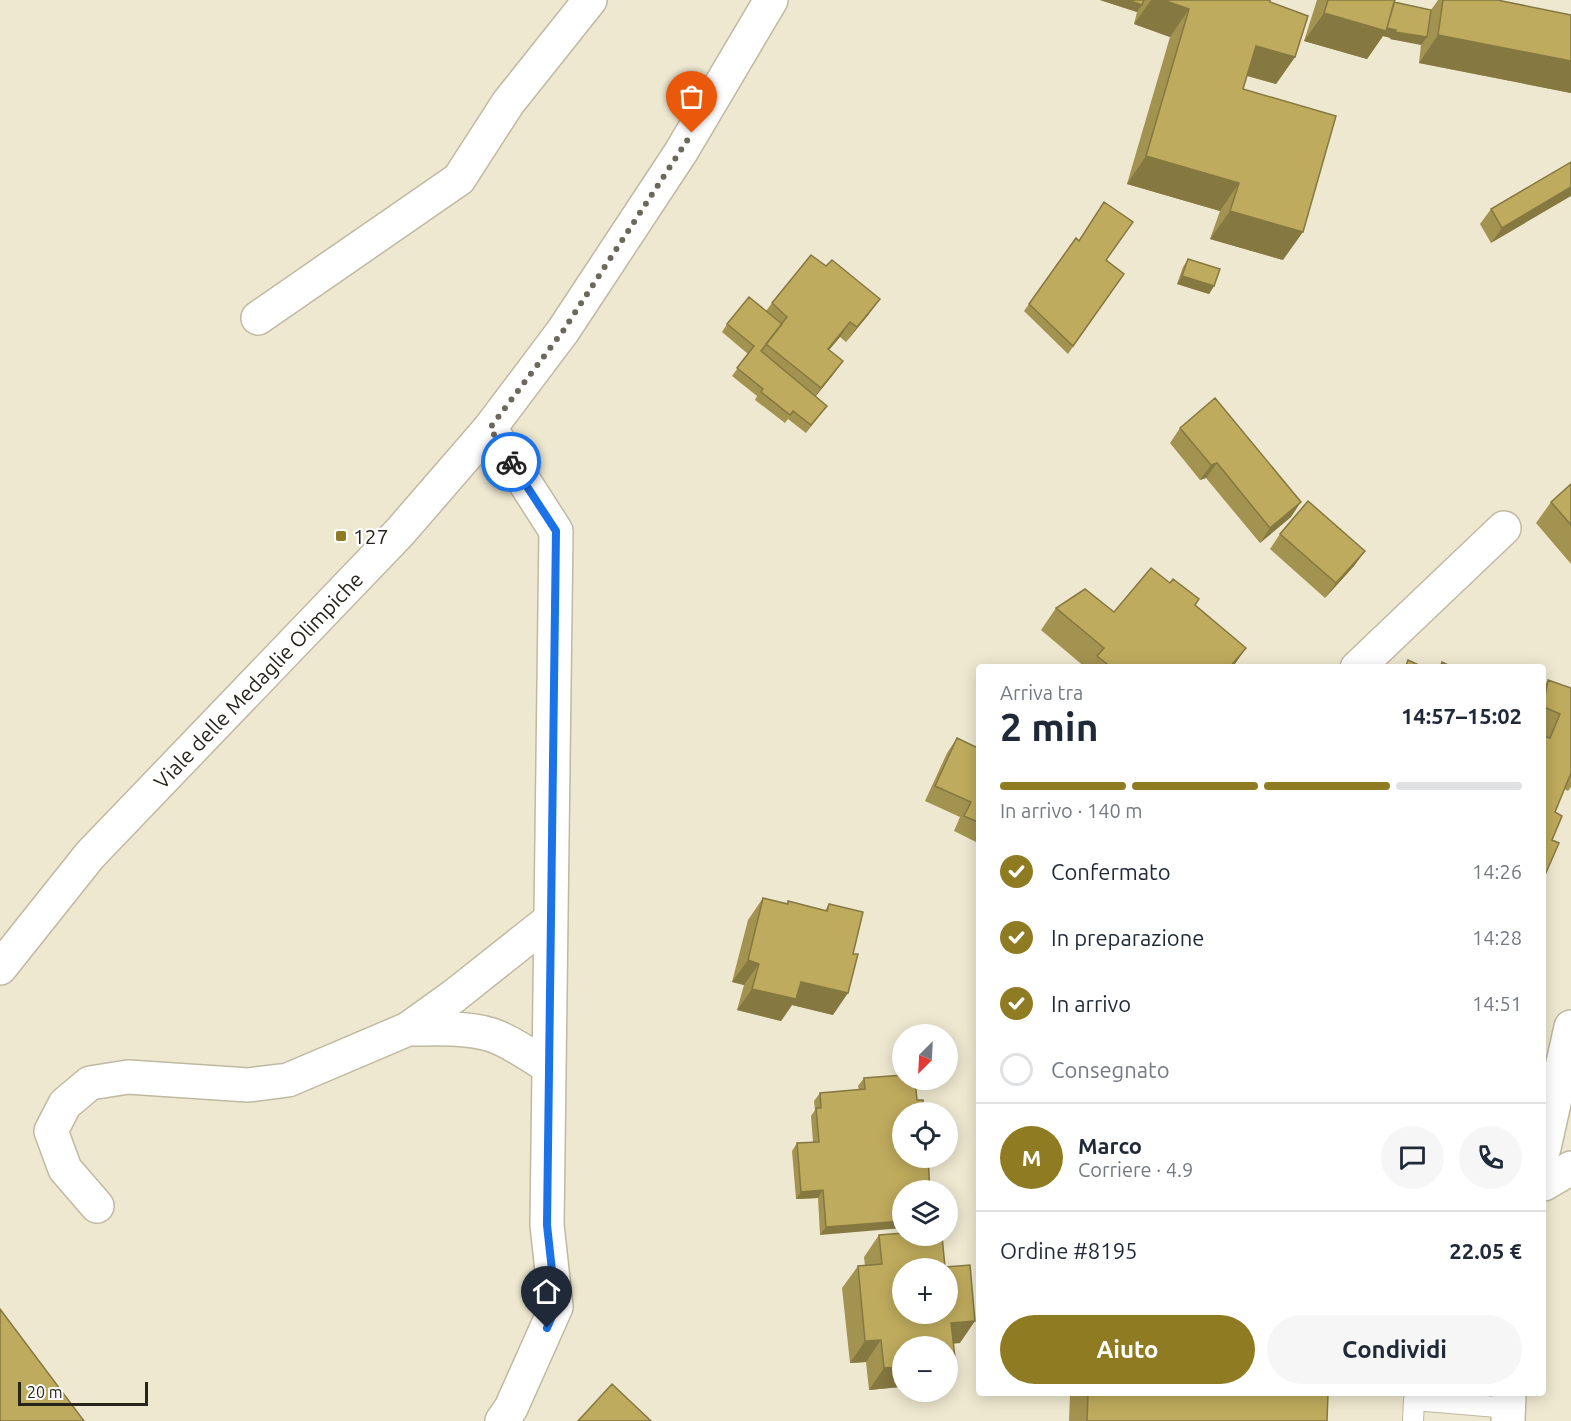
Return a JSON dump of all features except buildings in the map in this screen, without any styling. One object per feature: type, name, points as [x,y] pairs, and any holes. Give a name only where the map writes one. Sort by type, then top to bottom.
[{"type":"street","points":[[258,318],[459,179],[508,103],[590,0]]},
{"type":"street","name":"Viale delle Medaglie Olimpiche","points":[[0,968],[90,855],[400,532],[490,428],[563,331],[675,161],[771,0]]},
{"type":"street","points":[[490,428],[556,531],[547,1225],[556,1307],[511,1408],[502,1421]]},
{"type":"street","points":[[1361,664],[1504,528]]},
{"type":"street","points":[[97,1206],[65,1169],[51,1131],[64,1104],[90,1083],[128,1077],[248,1085],[288,1080],[408,1029],[551,920]]},
{"type":"street","points":[[1546,1139],[1571,1027]]},
{"type":"street","points":[[408,1029],[451,1028],[491,1035],[513,1045],[549,1067]]},
{"type":"street","points":[[1546,1184],[1571,1168]]},
{"type":"lane","points":[[1413,1421],[1414,1397],[1509,1408]]},
{"type":"way so far","points":[[511,462],[490,428],[563,331],[692,133]]},
{"type":"place","name":"127","points":[[341,536]]},
{"type":"route","points":[[511,462],[556,531],[547,1225],[556,1307],[547,1328]]}]
